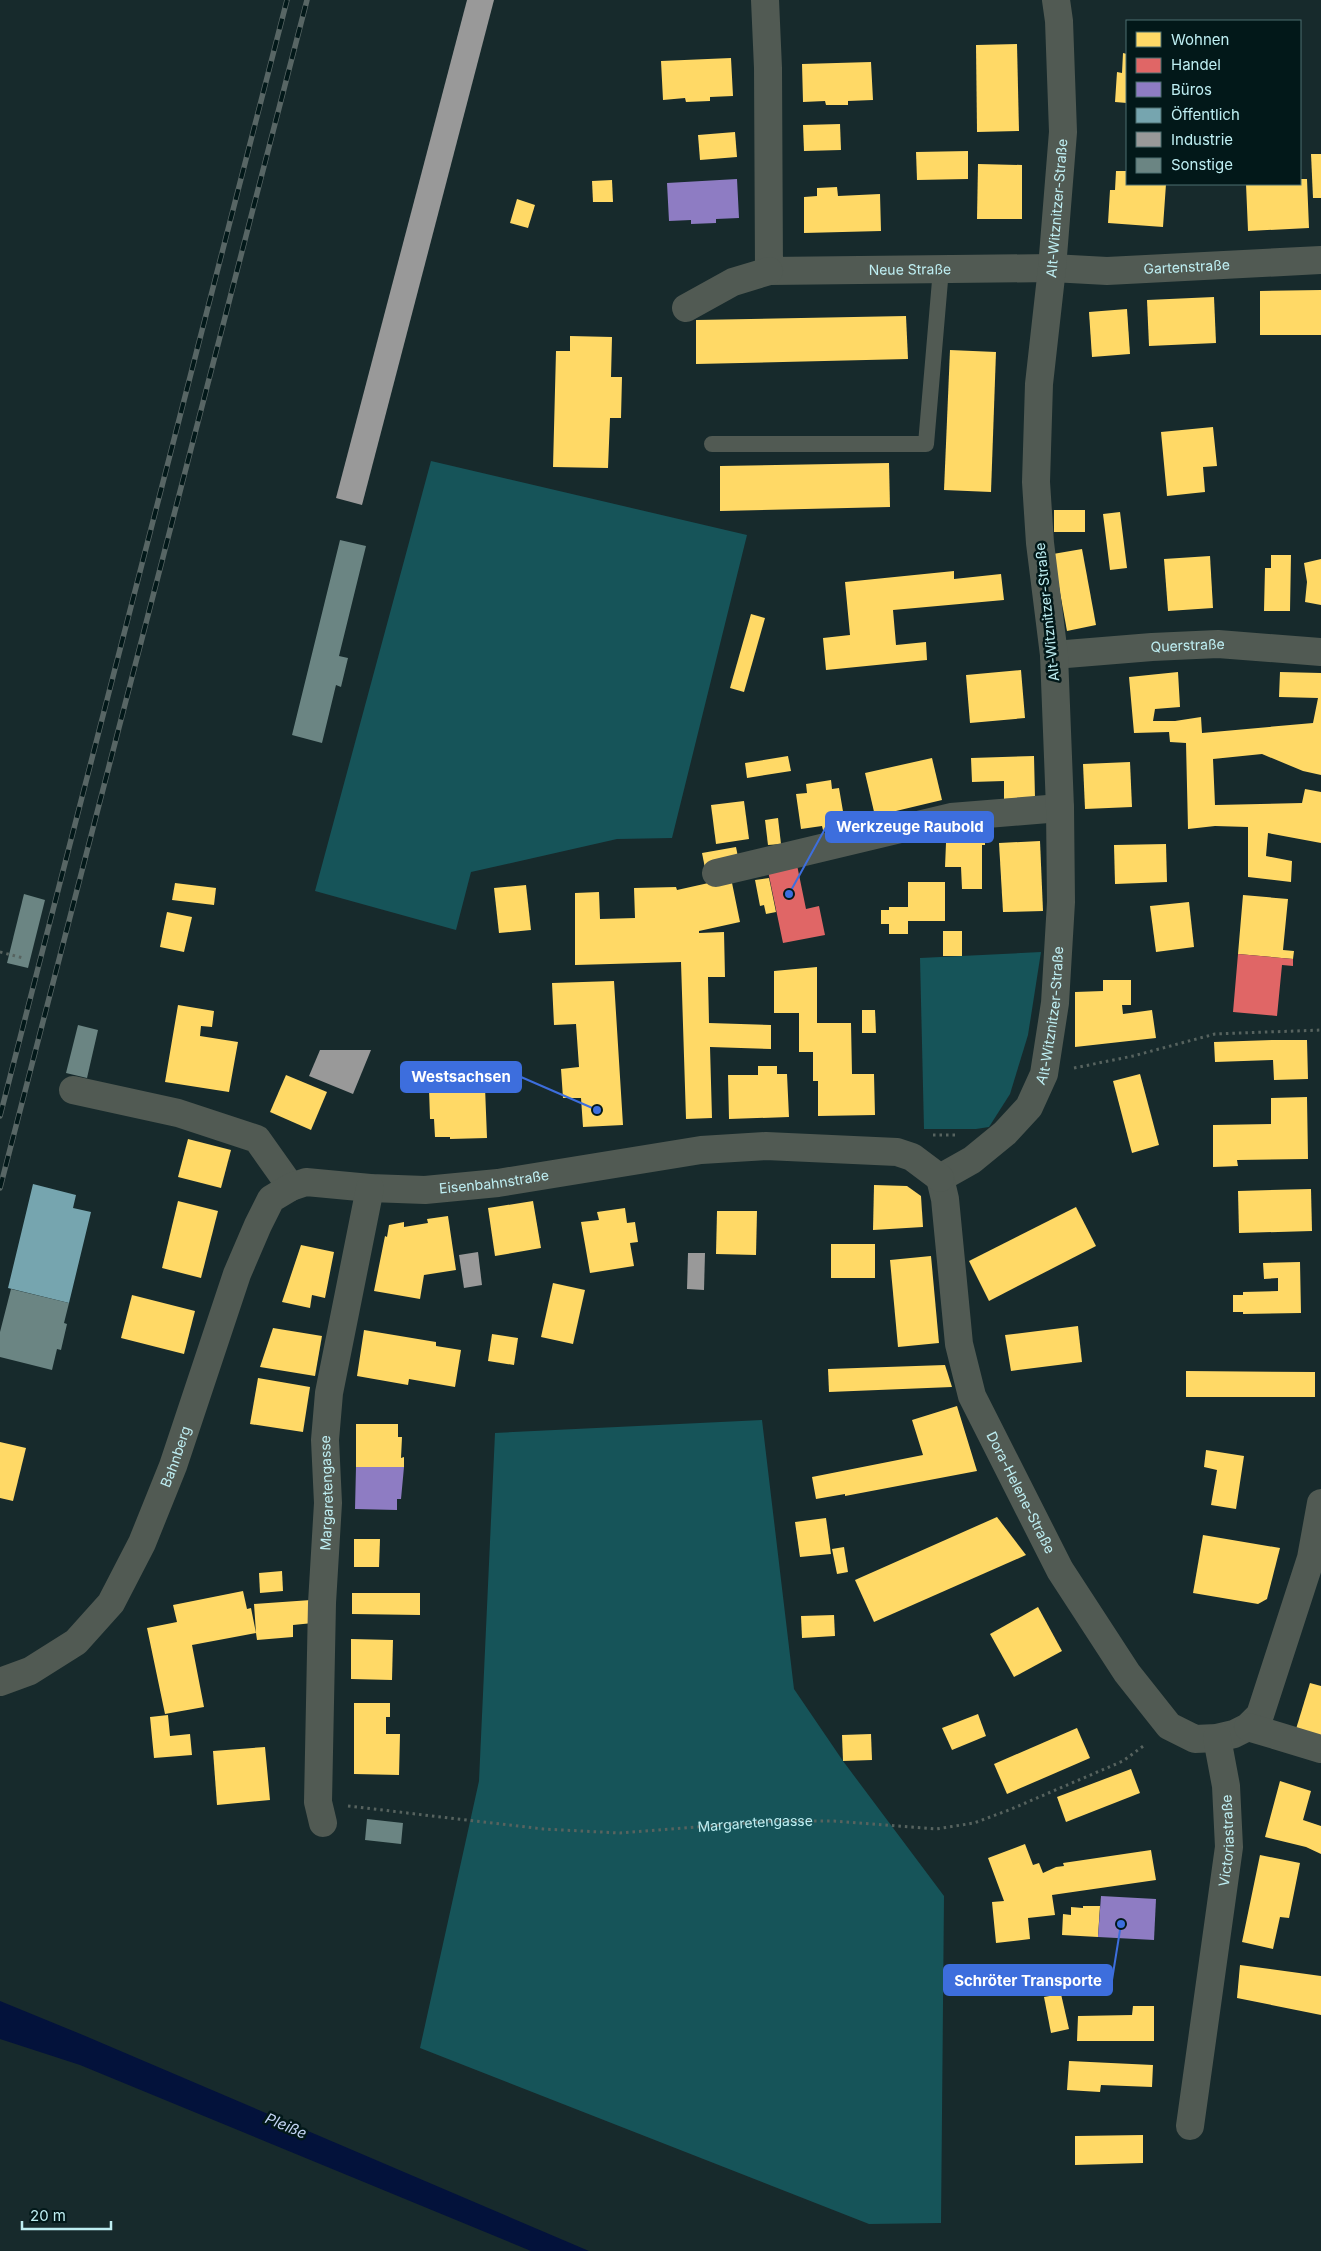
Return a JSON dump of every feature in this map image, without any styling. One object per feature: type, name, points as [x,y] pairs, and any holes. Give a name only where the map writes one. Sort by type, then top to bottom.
[{"type":"street","points":[[766,0],[769,272]]},
{"type":"street","name":"Alt-Witznitzer-Straße","points":[[940,1178],[972,1160],[1005,1133],[1030,1107],[1044,1074],[1056,1003],[1061,902],[1060,808],[1054,655],[1040,543],[1036,482],[1039,384],[1052,268],[1063,132],[1059,21],[1056,0]]},
{"type":"street","name":"Gartenstraße","points":[[1052,268],[1107,271],[1321,260]]},
{"type":"street","name":"Neue Straße","points":[[686,308],[733,282],[769,272],[1052,268]]},
{"type":"street","name":"Querstraße","points":[[1054,655],[1144,647],[1218,644],[1321,652]]},
{"type":"street","points":[[716,873],[951,817],[1060,808]]},
{"type":"street","points":[[73,1090],[178,1112],[257,1139],[291,1187]]},
{"type":"street","name":"Eisenbahnstraße","points":[[291,1187],[306,1182],[370,1188],[425,1190],[489,1184],[701,1150],[766,1146],[897,1152],[912,1157],[940,1178]]},
{"type":"street","name":"Dora-Helene-Straße","points":[[940,1178],[945,1199],[959,1344],[972,1396],[1060,1570],[1127,1674],[1169,1726],[1195,1739],[1216,1738]]},
{"type":"street","name":"Bahnberg","points":[[0,1682],[30,1671],[76,1642],[111,1603],[142,1543],[173,1466],[237,1274],[258,1225],[271,1199],[291,1187]]},
{"type":"street","name":"Margaretengasse","points":[[320,1812],[322,1603],[328,1503],[325,1440],[329,1393],[370,1188]]},
{"type":"street","points":[[1216,1738],[1234,1734],[1248,1727],[1260,1716],[1311,1558],[1321,1503]]},
{"type":"street","points":[[1248,1727],[1321,1749]]},
{"type":"street","name":"Victoriastraße","points":[[1190,2126],[1229,1846],[1226,1786],[1216,1738]]},
{"type":"lane","points":[[712,444],[926,444],[941,269]]},
{"type":"path","points":[[0,952],[23,958]]},
{"type":"path","points":[[1044,1074],[1134,1056],[1215,1034],[1321,1030]]},
{"type":"path","name":"Margaretengasse","points":[[320,1812],[543,1829],[610,1832],[773,1821],[834,1821],[936,1829],[974,1823],[1123,1761],[1169,1726]]},
{"type":"shaded area","points":[[431,461],[747,535],[672,838],[617,839],[471,872],[456,930],[315,891]]},
{"type":"shaded area","points":[[1041,952],[1028,1035],[1010,1094],[989,1127],[976,1129],[924,1129],[920,958]]},
{"type":"shaded area","points":[[762,1420],[794,1689],[843,1761],[944,1896],[941,2223],[869,2224],[420,2048],[479,1781],[495,1433]]},
{"type":"water","name":"Pleiße","points":[[0,2001],[589,2251],[531,2251],[80,2065],[0,2039]]},
{"type":"building: Wohnen","points":[[1017,44],[1019,131],[977,132],[976,45]]},
{"type":"building: Wohnen","points":[[1123,53],[1126,54],[1126,103],[1115,102],[1117,72],[1122,73]]},
{"type":"building: Wohnen","points":[[731,58],[733,96],[710,97],[710,101],[686,102],[685,98],[663,100],[661,61]]},
{"type":"building: Wohnen","points":[[871,62],[873,100],[848,101],[848,105],[826,105],[825,101],[803,102],[802,64]]},
{"type":"building: Wohnen","points":[[840,124],[841,150],[804,151],[803,125]]},
{"type":"building: Wohnen","points":[[735,132],[737,157],[700,160],[698,135]]},
{"type":"building: Wohnen","points":[[968,151],[968,179],[917,180],[916,152]]},
{"type":"building: Wohnen","points":[[1311,154],[1321,154],[1321,198],[1313,198]]},
{"type":"building: Wohnen","points":[[978,164],[1022,165],[1022,219],[977,219]]},
{"type":"building: Wohnen","points":[[1116,171],[1126,171],[1126,185],[1166,185],[1163,227],[1108,223],[1110,190],[1115,190]]},
{"type":"building: Wohnen","points":[[1301,179],[1307,179],[1309,228],[1248,231],[1246,185],[1301,185]]},
{"type":"building: Wohnen","points":[[612,180],[613,202],[593,202],[592,181]]},
{"type":"building: Wohnen","points":[[837,187],[838,196],[880,194],[881,231],[804,233],[804,197],[817,196],[817,188]]},
{"type":"building: Wohnen","points":[[517,199],[535,205],[528,228],[510,223]]},
{"type":"building: Wohnen","points":[[1321,290],[1321,335],[1260,335],[1260,291]]},
{"type":"building: Wohnen","points":[[1214,297],[1216,343],[1149,346],[1147,300]]},
{"type":"building: Wohnen","points":[[1127,309],[1130,354],[1092,357],[1089,312]]},
{"type":"building: Wohnen","points":[[906,316],[908,359],[696,364],[696,320]]},
{"type":"building: Wohnen","points":[[570,336],[612,337],[611,377],[622,377],[621,418],[610,418],[608,468],[553,467],[556,351],[570,351]]},
{"type":"building: Wohnen","points":[[950,350],[996,352],[991,492],[944,490]]},
{"type":"building: Wohnen","points":[[1213,427],[1217,466],[1203,467],[1205,492],[1167,496],[1161,432]]},
{"type":"building: Wohnen","points":[[889,463],[890,507],[720,511],[720,466]]},
{"type":"building: Wohnen","points":[[1054,510],[1085,510],[1085,532],[1054,532]]},
{"type":"building: Wohnen","points":[[1120,512],[1127,568],[1110,570],[1103,514]]},
{"type":"building: Wohnen","points":[[1082,549],[1096,625],[1067,631],[1053,554]]},
{"type":"building: Wohnen","points":[[1271,555],[1291,555],[1290,611],[1264,611],[1265,568],[1271,568]]},
{"type":"building: Wohnen","points":[[1210,556],[1213,608],[1168,611],[1164,559]]},
{"type":"building: Wohnen","points":[[1321,559],[1321,605],[1305,602],[1307,582],[1304,563]]},
{"type":"building: Wohnen","points":[[954,571],[954,579],[1001,574],[1004,600],[893,610],[896,645],[926,642],[927,660],[826,670],[823,638],[850,635],[845,582]]},
{"type":"building: Wohnen","points":[[751,614],[765,618],[744,692],[730,688]]},
{"type":"building: Wohnen","points":[[1021,670],[1025,718],[970,723],[966,675]]},
{"type":"building: Wohnen","points":[[1178,672],[1180,707],[1155,709],[1153,721],[1175,721],[1201,717],[1202,733],[1313,723],[1318,698],[1279,697],[1280,672],[1321,673],[1321,775],[1303,771],[1262,754],[1213,759],[1215,805],[1302,803],[1305,789],[1321,792],[1321,843],[1268,833],[1266,856],[1292,861],[1291,882],[1248,877],[1248,827],[1215,826],[1188,829],[1186,743],[1170,742],[1169,732],[1134,733],[1129,677]]},
{"type":"building: Wohnen","points":[[788,756],[791,771],[747,778],[745,763]]},
{"type":"building: Wohnen","points":[[1034,756],[1035,798],[1004,799],[1004,781],[972,782],[971,758]]},
{"type":"building: Wohnen","points":[[932,758],[942,800],[875,816],[865,773]]},
{"type":"building: Wohnen","points":[[1130,762],[1132,807],[1085,809],[1083,764]]},
{"type":"building: Wohnen","points":[[831,780],[832,789],[839,788],[845,823],[842,823],[843,827],[823,830],[822,826],[801,829],[796,794],[807,793],[806,784]]},
{"type":"building: Wohnen","points":[[744,801],[749,839],[716,844],[711,805]]},
{"type":"building: Wohnen","points":[[778,818],[781,844],[768,845],[765,820]]},
{"type":"building: Wohnen","points":[[985,820],[985,845],[982,845],[982,889],[962,889],[961,867],[945,867],[946,843],[961,843],[961,823]]},
{"type":"building: Wohnen","points":[[1040,841],[1043,911],[1003,912],[999,843]]},
{"type":"building: Wohnen","points":[[1166,844],[1167,882],[1115,884],[1114,845]]},
{"type":"building: Wohnen","points":[[736,847],[739,862],[705,868],[702,853]]},
{"type":"building: Wohnen","points":[[731,878],[740,922],[699,931],[699,933],[724,932],[725,977],[708,977],[709,1023],[771,1025],[771,1049],[710,1047],[712,1118],[686,1119],[681,962],[575,965],[575,893],[599,892],[600,919],[635,918],[634,888],[676,887],[677,890]]},
{"type":"building: Wohnen","points":[[769,878],[776,912],[766,914],[764,905],[760,906],[755,880]]},
{"type":"building: Wohnen","points":[[908,882],[945,882],[945,921],[908,921],[908,934],[889,934],[889,924],[881,924],[881,910],[889,910],[889,907],[908,907]]},
{"type":"building: Wohnen","points":[[175,883],[216,888],[214,905],[172,900]]},
{"type":"building: Wohnen","points":[[526,885],[531,930],[499,933],[494,888]]},
{"type":"building: Wohnen","points":[[1243,895],[1288,899],[1283,950],[1294,951],[1293,959],[1238,954]]},
{"type":"building: Wohnen","points":[[1189,902],[1194,947],[1156,952],[1150,906]]},
{"type":"building: Wohnen","points":[[167,912],[192,917],[184,952],[160,947]]},
{"type":"building: Wohnen","points":[[943,931],[962,931],[962,956],[943,956]]},
{"type":"building: Wohnen","points":[[817,967],[817,1023],[851,1023],[852,1074],[874,1074],[875,1115],[818,1116],[818,1081],[813,1081],[813,1052],[799,1052],[799,1013],[774,1013],[774,971]]},
{"type":"building: Wohnen","points":[[1103,980],[1131,980],[1131,1005],[1122,1005],[1123,1014],[1152,1010],[1156,1038],[1075,1047],[1075,992],[1103,991]]},
{"type":"building: Wohnen","points":[[614,981],[623,1125],[583,1127],[581,1098],[563,1098],[561,1069],[579,1067],[576,1024],[554,1025],[552,983]]},
{"type":"building: Wohnen","points":[[178,1005],[214,1011],[212,1027],[201,1026],[200,1036],[238,1042],[229,1092],[165,1082]]},
{"type":"building: Wohnen","points":[[862,1010],[875,1010],[876,1033],[862,1033]]},
{"type":"building: Wohnen","points":[[1307,1040],[1308,1079],[1274,1080],[1273,1060],[1215,1062],[1214,1042]]},
{"type":"building: Wohnen","points":[[758,1066],[777,1066],[777,1074],[787,1074],[789,1117],[729,1119],[728,1075],[758,1075]]},
{"type":"building: Wohnen","points":[[1140,1074],[1159,1145],[1132,1153],[1113,1081]]},
{"type":"building: Wohnen","points":[[286,1075],[327,1092],[311,1130],[270,1112]]},
{"type":"building: Wohnen","points":[[485,1087],[487,1138],[450,1139],[450,1137],[435,1137],[434,1119],[430,1119],[429,1089]]},
{"type":"building: Wohnen","points":[[1307,1097],[1308,1159],[1237,1160],[1238,1166],[1213,1167],[1213,1125],[1271,1124],[1271,1098]]},
{"type":"building: Wohnen","points":[[188,1139],[231,1150],[221,1188],[178,1177]]},
{"type":"building: Wohnen","points":[[874,1185],[907,1186],[921,1196],[923,1227],[873,1230]]},
{"type":"building: Wohnen","points":[[1311,1189],[1312,1231],[1239,1233],[1238,1191]]},
{"type":"building: Wohnen","points":[[178,1201],[218,1211],[201,1278],[162,1268]]},
{"type":"building: Wohnen","points":[[533,1201],[541,1248],[495,1256],[488,1208]]},
{"type":"building: Wohnen","points":[[1076,1207],[1096,1246],[989,1301],[969,1261]]},
{"type":"building: Wohnen","points":[[625,1208],[627,1223],[635,1222],[638,1242],[630,1243],[634,1266],[590,1273],[581,1222],[599,1220],[597,1212]]},
{"type":"building: Wohnen","points":[[717,1211],[757,1211],[756,1255],[716,1254]]},
{"type":"building: Wohnen","points":[[448,1216],[456,1270],[424,1275],[420,1299],[374,1291],[389,1225],[404,1222],[404,1227],[428,1223],[427,1219]]},
{"type":"building: Wohnen","points":[[831,1244],[875,1244],[875,1278],[831,1278]]},
{"type":"building: Wohnen","points":[[301,1245],[334,1252],[325,1298],[312,1295],[310,1308],[282,1302]]},
{"type":"building: Wohnen","points":[[931,1256],[939,1343],[898,1347],[890,1260]]},
{"type":"building: Wohnen","points":[[1300,1262],[1301,1313],[1243,1314],[1243,1312],[1233,1312],[1233,1295],[1243,1295],[1243,1292],[1278,1291],[1278,1278],[1264,1279],[1263,1263]]},
{"type":"building: Wohnen","points":[[553,1283],[585,1290],[573,1344],[541,1337]]},
{"type":"building: Wohnen","points":[[132,1295],[195,1311],[184,1354],[121,1338]]},
{"type":"building: Wohnen","points":[[1078,1326],[1082,1362],[1011,1371],[1005,1335]]},
{"type":"building: Wohnen","points":[[273,1328],[322,1336],[315,1376],[260,1367]]},
{"type":"building: Wohnen","points":[[364,1330],[436,1342],[436,1346],[461,1350],[455,1387],[409,1379],[408,1385],[357,1376]]},
{"type":"building: Wohnen","points":[[492,1334],[518,1338],[514,1365],[488,1361]]},
{"type":"building: Wohnen","points":[[945,1365],[952,1387],[829,1392],[828,1369]]},
{"type":"building: Wohnen","points":[[1186,1371],[1315,1372],[1315,1397],[1186,1397]]},
{"type":"building: Wohnen","points":[[258,1378],[310,1387],[303,1432],[250,1424]]},
{"type":"building: Wohnen","points":[[957,1406],[977,1471],[845,1496],[845,1494],[816,1499],[812,1477],[923,1455],[912,1420]]},
{"type":"building: Wohnen","points":[[356,1424],[398,1424],[398,1437],[402,1437],[401,1458],[404,1457],[404,1467],[356,1467]]},
{"type":"building: Wohnen","points":[[0,1442],[26,1448],[13,1501],[0,1498]]},
{"type":"building: Wohnen","points":[[1206,1450],[1244,1456],[1236,1509],[1211,1505],[1217,1470],[1204,1467]]},
{"type":"building: Wohnen","points":[[997,1517],[1026,1555],[874,1622],[855,1580]]},
{"type":"building: Wohnen","points":[[826,1518],[831,1554],[800,1557],[795,1522]]},
{"type":"building: Wohnen","points":[[1203,1535],[1280,1548],[1267,1599],[1258,1604],[1193,1593]]},
{"type":"building: Wohnen","points":[[354,1539],[380,1539],[379,1567],[354,1567]]},
{"type":"building: Wohnen","points":[[844,1547],[848,1572],[837,1574],[832,1549]]},
{"type":"building: Wohnen","points":[[282,1571],[283,1591],[260,1593],[259,1573]]},
{"type":"building: Wohnen","points":[[243,1591],[247,1609],[251,1608],[256,1633],[192,1645],[204,1707],[165,1714],[147,1628],[177,1622],[173,1605]]},
{"type":"building: Wohnen","points":[[352,1593],[420,1593],[420,1615],[352,1614]]},
{"type":"building: Wohnen","points":[[311,1600],[313,1623],[293,1625],[293,1637],[257,1640],[254,1604]]},
{"type":"building: Wohnen","points":[[1038,1607],[1062,1651],[1014,1677],[990,1634]]},
{"type":"building: Wohnen","points":[[834,1615],[835,1636],[802,1638],[801,1616]]},
{"type":"building: Wohnen","points":[[351,1639],[393,1640],[392,1680],[351,1679]]},
{"type":"building: Wohnen","points":[[1310,1683],[1321,1686],[1321,1737],[1296,1729]]},
{"type":"building: Wohnen","points":[[354,1703],[390,1703],[390,1717],[386,1717],[386,1734],[400,1734],[399,1775],[354,1774]]},
{"type":"building: Wohnen","points":[[978,1714],[986,1736],[952,1750],[942,1728]]},
{"type":"building: Wohnen","points":[[168,1715],[170,1736],[190,1734],[192,1755],[154,1758],[150,1717]]},
{"type":"building: Wohnen","points":[[1077,1728],[1090,1758],[1007,1794],[994,1764]]},
{"type":"building: Wohnen","points":[[871,1734],[872,1760],[843,1761],[842,1735]]},
{"type":"building: Wohnen","points":[[265,1747],[270,1800],[217,1805],[213,1751]]},
{"type":"building: Wohnen","points":[[1131,1769],[1140,1793],[1066,1822],[1057,1797]]},
{"type":"building: Wohnen","points":[[1280,1781],[1311,1791],[1303,1820],[1321,1826],[1321,1854],[1306,1847],[1265,1837]]},
{"type":"building: Wohnen","points":[[1025,1844],[1033,1865],[1039,1863],[1043,1873],[1056,1867],[1064,1866],[1063,1863],[1151,1850],[1156,1880],[1052,1895],[1055,1915],[1028,1918],[1030,1939],[996,1943],[992,1902],[1004,1901],[988,1858]]},
{"type":"building: Wohnen","points":[[1260,1855],[1300,1863],[1289,1918],[1280,1917],[1273,1949],[1242,1942]]},
{"type":"building: Wohnen","points":[[1083,1906],[1100,1906],[1098,1937],[1062,1935],[1063,1914],[1071,1915],[1071,1907],[1083,1908]]},
{"type":"building: Wohnen","points":[[1240,1965],[1321,1976],[1321,2015],[1237,1998]]},
{"type":"building: Wohnen","points":[[1061,1994],[1069,2029],[1051,2033],[1044,1997]]},
{"type":"building: Wohnen","points":[[1133,2006],[1154,2006],[1154,2041],[1077,2041],[1078,2016],[1132,2015]]},
{"type":"building: Wohnen","points":[[1069,2061],[1153,2065],[1152,2087],[1101,2085],[1100,2092],[1067,2090]]},
{"type":"building: Wohnen","points":[[1143,2135],[1143,2163],[1075,2165],[1075,2136]]},
{"type":"building: Handel","points":[[797,865],[806,909],[819,906],[825,935],[783,943],[768,871]]},
{"type":"building: Handel","points":[[1238,954],[1293,959],[1293,966],[1282,965],[1277,1016],[1233,1012]]},
{"type":"building: Büros","points":[[737,179],[739,218],[716,219],[716,223],[691,224],[691,220],[669,221],[667,183]]},
{"type":"building: Büros","points":[[356,1467],[404,1467],[401,1499],[397,1499],[397,1510],[355,1509]]},
{"type":"building: Büros","points":[[1101,1896],[1156,1899],[1154,1940],[1098,1937]]},
{"type":"building: Öffentlich","points":[[33,1184],[76,1195],[73,1208],[91,1212],[69,1303],[8,1288]]},
{"type":"building: Industrie","points":[[467,0],[494,0],[362,505],[336,498]]},
{"type":"building: Industrie","points":[[320,1050],[371,1050],[353,1094],[309,1076]]},
{"type":"building: Industrie","points":[[478,1252],[482,1285],[464,1288],[459,1255]]},
{"type":"building: Industrie","points":[[688,1253],[705,1253],[704,1290],[687,1289]]},
{"type":"building: Sonstige","points":[[340,540],[366,546],[339,656],[348,658],[341,687],[336,685],[322,743],[292,735]]},
{"type":"building: Sonstige","points":[[24,894],[45,900],[28,968],[7,963]]},
{"type":"building: Sonstige","points":[[78,1025],[98,1030],[87,1078],[66,1073]]},
{"type":"building: Sonstige","points":[[11,1289],[69,1303],[64,1323],[67,1324],[61,1350],[57,1349],[52,1370],[0,1357],[0,1332]]},
{"type":"building: Sonstige","points":[[367,1819],[403,1823],[401,1844],[365,1840]]},
{"type":"railway","points":[[0,1116],[287,0]]},
{"type":"railway","points":[[0,1188],[307,0]]},
{"type":"place","name":"Werkzeuge Raubold","points":[[789,894]]},
{"type":"place","name":"Westsachsen","points":[[597,1110]]},
{"type":"place","name":"Schröter Transporte","points":[[1121,1924]]}]
